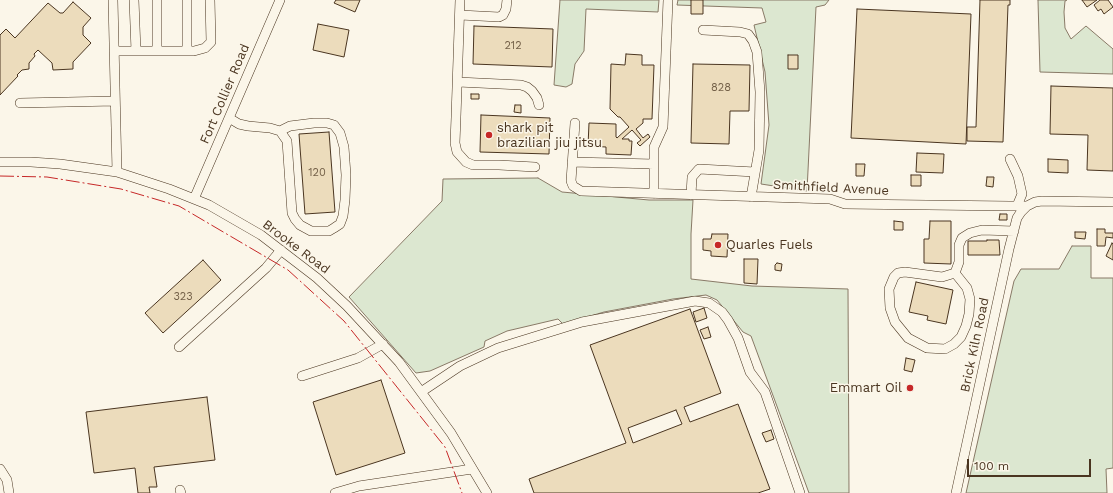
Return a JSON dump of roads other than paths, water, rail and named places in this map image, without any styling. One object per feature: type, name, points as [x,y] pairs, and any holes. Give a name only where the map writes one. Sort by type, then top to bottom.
[{"type":"street","points":[[113,0],[116,172]]},
{"type":"street","points":[[134,0],[136,51]]},
{"type":"street","points":[[157,0],[157,51]]},
{"type":"street","points":[[187,0],[187,51]]},
{"type":"street","points":[[114,51],[187,51],[205,48],[211,42],[210,0]]},
{"type":"street","name":"Fort Collier Road","points":[[194,199],[280,0]]},
{"type":"street","points":[[460,0],[455,143],[457,152],[461,158],[473,165],[535,167]]},
{"type":"street","points":[[460,15],[499,17],[503,15],[506,9],[507,0]]},
{"type":"street","points":[[654,194],[654,147],[663,127],[668,0]]},
{"type":"street","points":[[703,30],[740,32],[748,34],[753,41],[757,52],[760,92],[759,150],[751,197]]},
{"type":"street","points":[[458,82],[521,85],[527,87],[532,92],[537,98],[539,105]]},
{"type":"street","points":[[20,103],[115,101]]},
{"type":"street","points":[[228,118],[239,124],[270,128],[280,131],[287,141],[292,213],[300,224],[311,231],[329,231],[340,224],[343,216],[345,200],[346,175],[344,147],[340,133],[334,126],[327,123],[290,126],[280,131]]},
{"type":"street","points":[[575,123],[572,162],[654,164]]},
{"type":"street","points":[[1010,159],[1018,176],[1022,194],[1017,206]]},
{"type":"street","name":"Brooke Road","points":[[0,162],[60,164],[116,172],[169,189],[194,199],[234,219],[261,235],[322,283],[347,306],[399,362],[451,433],[487,493]]},
{"type":"street","name":"Smithfield Avenue","points":[[572,162],[573,186],[581,191],[830,200],[846,204],[1027,206],[1042,200],[1113,202]]},
{"type":"street","points":[[691,195],[692,177],[699,170],[755,172]]},
{"type":"street","name":"Brick Kiln Road","points":[[956,493],[1017,218],[1027,206]]},
{"type":"street","points":[[955,273],[959,262],[959,244],[962,238],[970,233],[982,230],[1014,232]]},
{"type":"street","points":[[179,346],[266,268],[281,250]]},
{"type":"street","points":[[905,272],[942,277],[955,273],[967,288],[970,299],[969,314],[961,337],[954,344],[945,349],[927,348],[908,338],[895,322],[890,308],[889,289],[894,277],[898,273],[905,272]]},
{"type":"street","points":[[421,392],[460,366],[498,348],[582,322],[695,301],[709,303],[722,312],[728,320],[738,338],[750,372],[765,392],[800,493]]},
{"type":"street","points":[[302,376],[358,358],[383,344]]},
{"type":"street","points":[[0,469],[7,480],[9,493]]},
{"type":"street","points":[[335,493],[359,486],[472,469]]},
{"type":"place","name":"shark pit brazilian jiu jitsu","points":[[489,135]]},
{"type":"place","name":"Quarles Fuels","points":[[718,245]]},
{"type":"place","name":"Emmart Oil","points":[[910,388]]}]
